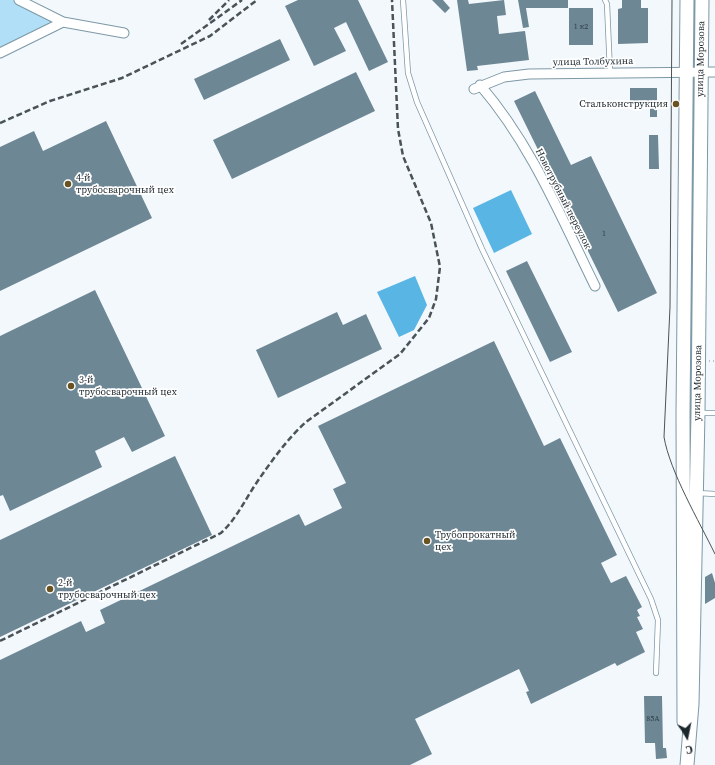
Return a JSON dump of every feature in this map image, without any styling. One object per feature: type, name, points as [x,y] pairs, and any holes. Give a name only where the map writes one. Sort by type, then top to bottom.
[{"type":"main road","name":"улица Морозова","points":[[687,0],[682,413],[683,699],[687,765]]},
{"type":"main road","name":"улица Морозова","points":[[687,765],[692,704],[698,412],[702,0]]},
{"type":"main road","points":[[683,337],[699,337]]},
{"type":"main road","points":[[682,413],[698,412]]},
{"type":"street","points":[[19,0],[63,22],[124,33]]},
{"type":"street","points":[[0,53],[63,22]]},
{"type":"street","name":"улица Толбухина","points":[[477,87],[497,79],[516,75],[610,72],[715,72]]},
{"type":"street","name":"Новотрубный переулок","points":[[477,87],[497,105],[535,164],[595,286]]},
{"type":"lane","points":[[403,0],[408,73],[417,102],[482,249],[651,598],[658,620],[656,673]]},
{"type":"lane","points":[[605,0],[607,4],[610,72]]},
{"type":"lane","points":[[698,412],[715,413]]},
{"type":"lane","points":[[696,493],[715,494]]},
{"type":"shaded area","points":[[0,0],[19,0],[63,22],[0,53]]},
{"type":"shaded area","points":[[688,88],[695,88],[695,329],[688,329]]},
{"type":"water","points":[[511,190],[532,234],[494,253],[473,208]]},
{"type":"water","points":[[415,276],[427,305],[414,330],[399,337],[377,292]]},
{"type":"building","points":[[298,0],[358,0],[388,62],[369,71],[346,22],[334,28],[346,51],[314,66],[285,6]]},
{"type":"building","points":[[432,0],[443,0],[450,8],[445,13]]},
{"type":"building","points":[[457,0],[468,0],[469,4],[504,0],[506,15],[497,16],[499,34],[525,31],[529,60],[477,66],[478,70],[467,71]]},
{"type":"building","points":[[518,0],[568,0],[568,8],[526,8],[529,27],[523,28]]},
{"type":"building","points":[[622,0],[641,0],[641,8],[648,8],[648,43],[618,44],[618,9],[622,8]]},
{"type":"building","points":[[569,8],[593,8],[593,45],[569,45]]},
{"type":"building","points":[[280,39],[290,60],[204,100],[194,79]]},
{"type":"building","points":[[356,72],[375,111],[232,179],[213,140]]},
{"type":"building","points":[[630,88],[657,88],[657,117],[650,117],[650,103],[630,103]]},
{"type":"building","points":[[535,91],[571,165],[591,156],[657,293],[618,312],[514,101]]},
{"type":"building","name":"4-й трубосварочный цех","points":[[106,121],[152,218],[0,291],[0,147],[34,131],[43,151]]},
{"type":"building","points":[[649,135],[658,135],[659,169],[649,169]]},
{"type":"building","points":[[527,261],[572,352],[550,362],[506,271]]},
{"type":"building","name":"3-й трубосварочный цех","points":[[95,290],[165,436],[132,452],[124,437],[95,451],[102,467],[10,511],[3,495],[0,496],[0,336]]},
{"type":"building","points":[[337,312],[343,325],[366,314],[382,349],[278,398],[256,350]]},
{"type":"building","name":"Трубопрокатный цех","points":[[494,341],[544,446],[560,438],[617,555],[601,563],[611,583],[626,576],[642,607],[637,610],[640,616],[637,617],[643,629],[636,632],[645,652],[617,666],[615,663],[531,704],[526,692],[529,691],[519,669],[415,719],[432,754],[410,765],[0,765],[0,660],[81,621],[86,632],[105,623],[100,610],[299,514],[305,526],[342,508],[333,489],[346,483],[318,426]]},
{"type":"building","name":"2-й трубосварочный цех","points":[[175,456],[212,535],[0,637],[0,540]]},
{"type":"building","points":[[712,573],[715,583],[715,598],[705,604],[705,577]]},
{"type":"building","points":[[644,696],[662,696],[663,748],[666,748],[667,758],[656,759],[655,743],[645,743]]},
{"type":"tram line","points":[[672,0],[670,307],[664,437],[672,465],[693,512],[715,554]]},
{"type":"railway","points":[[209,20],[229,0]]},
{"type":"railway","points":[[181,44],[242,0]]},
{"type":"railway","points":[[0,123],[50,101],[122,78],[210,36],[257,0]]},
{"type":"railway","points":[[0,641],[221,533],[235,516],[273,460],[299,429],[306,422],[400,354],[429,318],[436,299],[440,267],[431,223],[403,156],[398,129],[392,0]]},
{"type":"place","name":"Стальконструкция","points":[[676,104]]},
{"type":"place","name":"4-й трубосварочный цех","points":[[68,184]]},
{"type":"place","name":"3-й трубосварочный цех","points":[[71,386]]},
{"type":"place","name":"Трубопрокатный цех","points":[[427,541]]},
{"type":"place","name":"2-й трубосварочный цех","points":[[50,589]]}]
